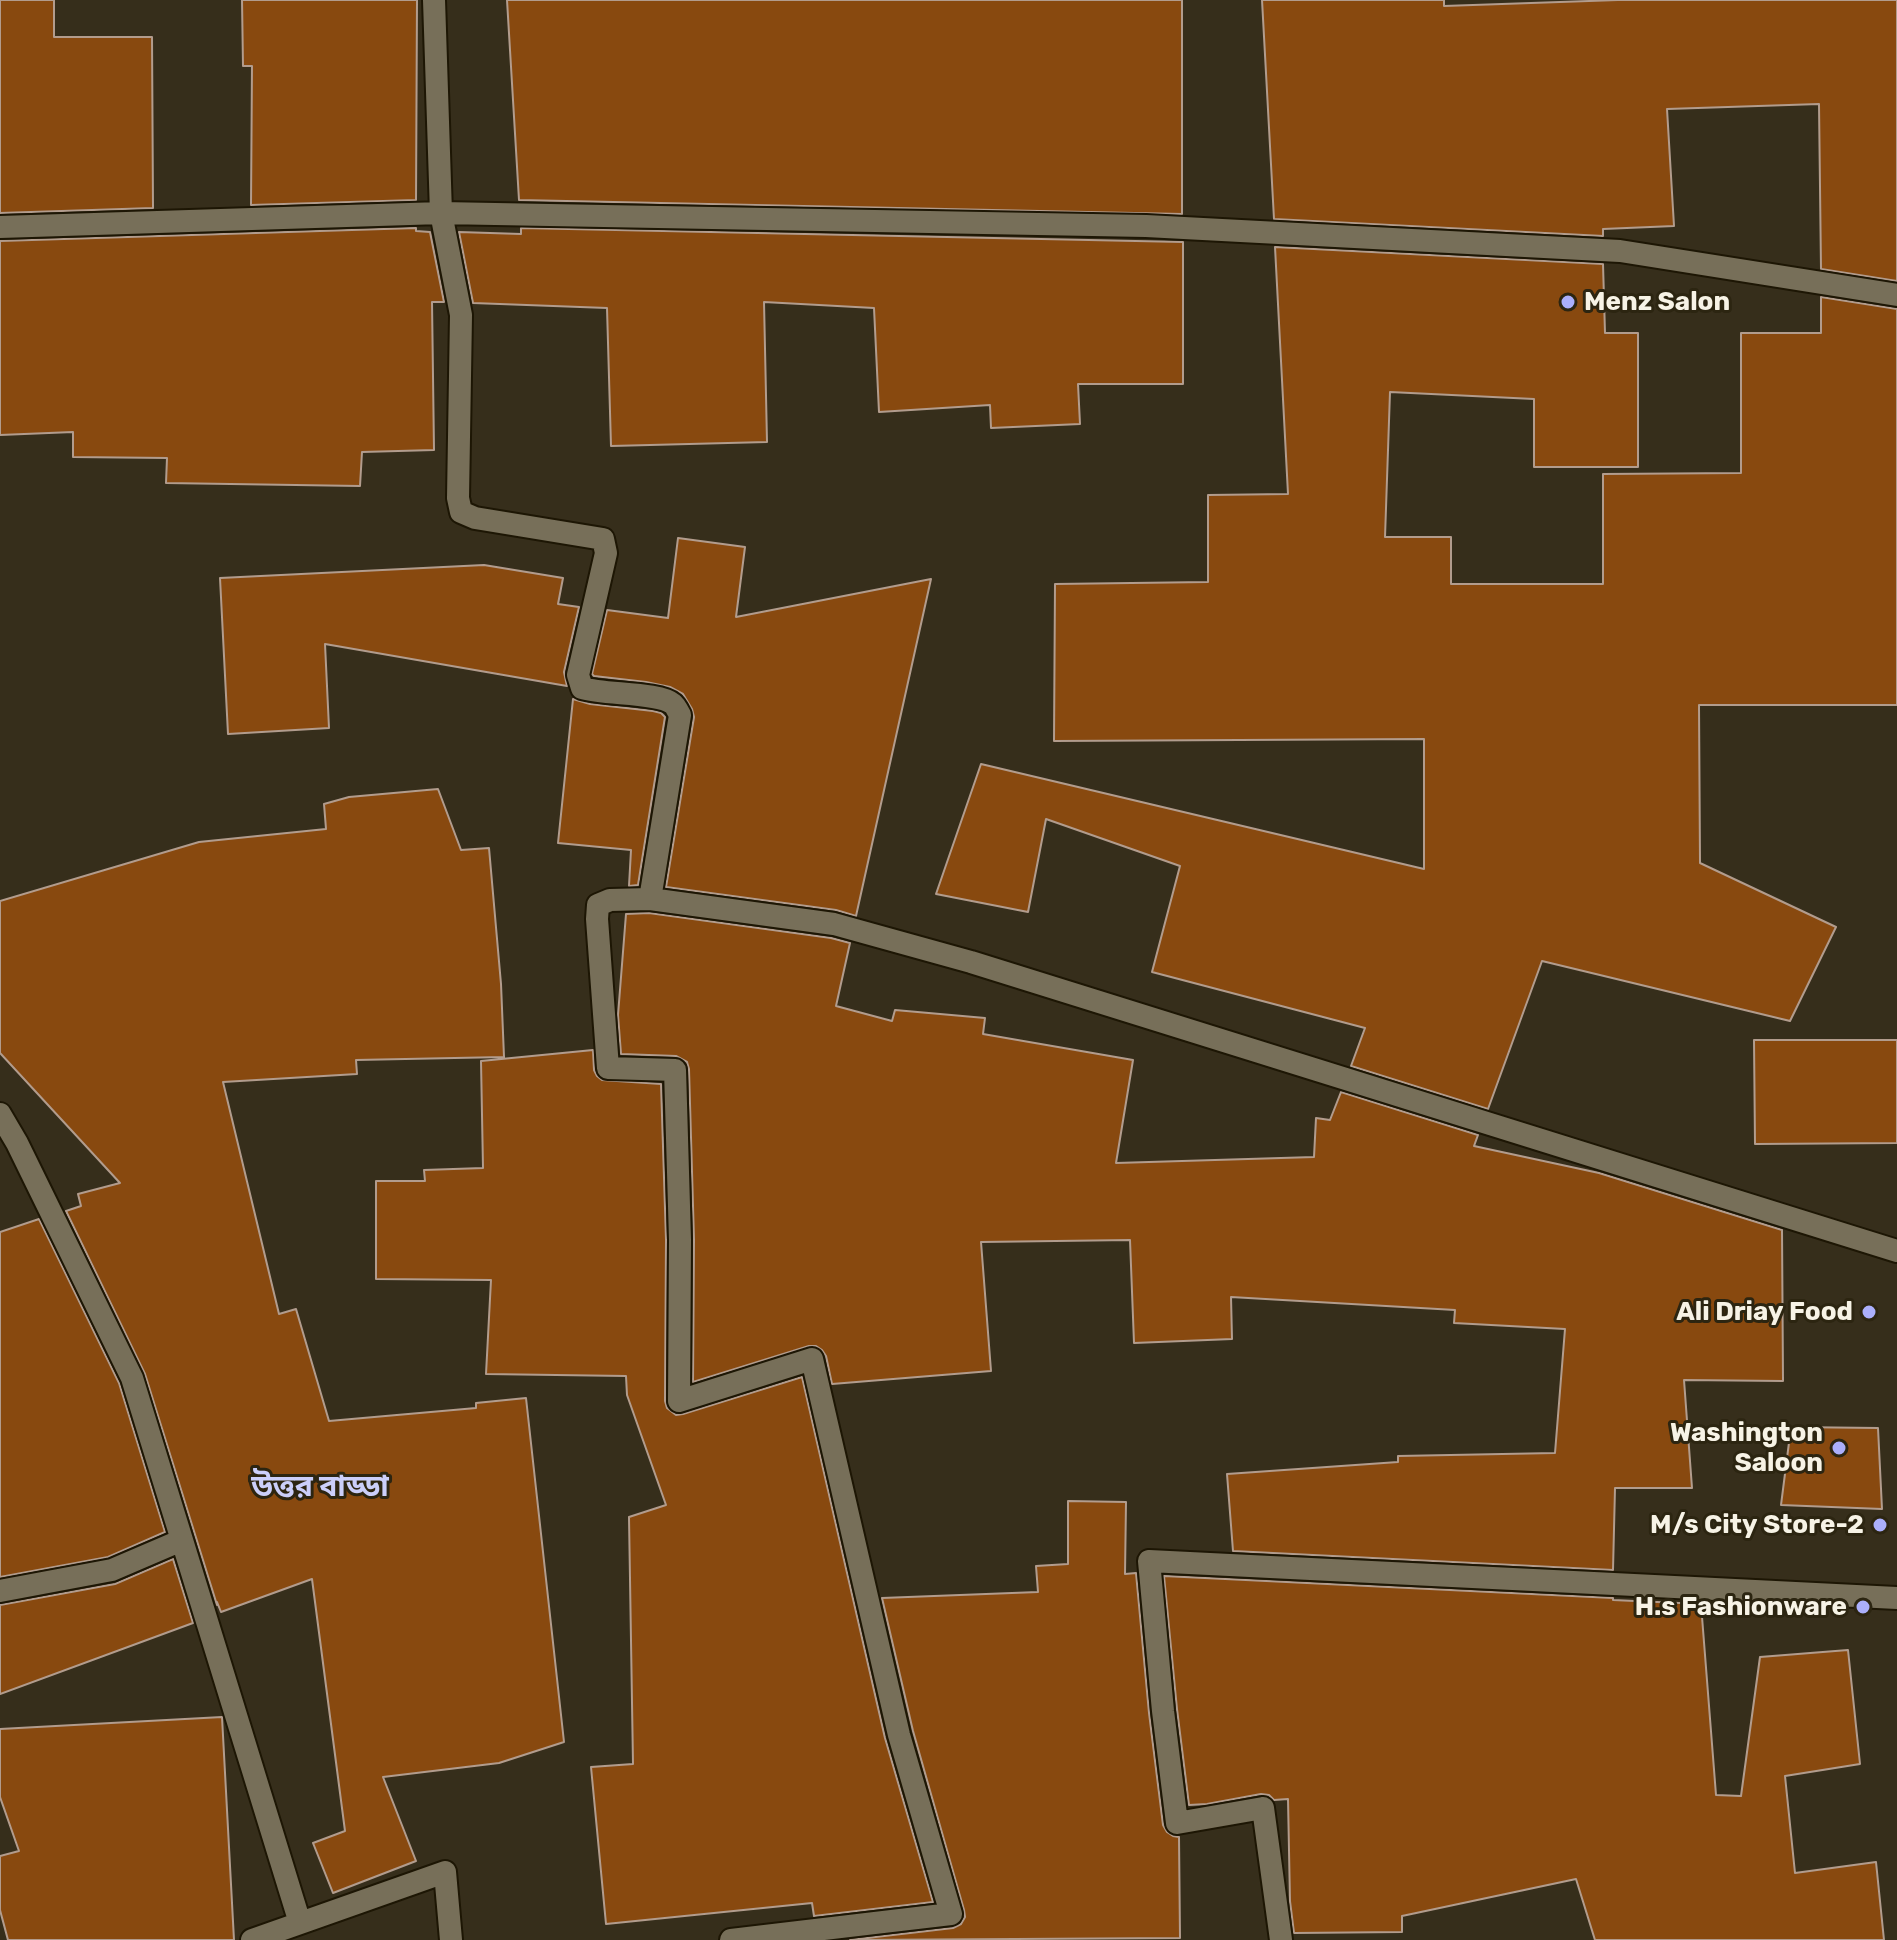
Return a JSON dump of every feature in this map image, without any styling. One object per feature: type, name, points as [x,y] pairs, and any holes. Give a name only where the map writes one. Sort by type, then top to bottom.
[{"type":"street","points":[[434,0],[441,213],[461,315],[458,498],[461,512],[475,518],[603,539],[606,553],[578,675],[582,688],[661,698],[674,704],[680,715],[650,899]]},
{"type":"street","points":[[0,227],[441,213],[1146,226],[1620,251],[1897,295]]},
{"type":"street","points":[[731,1940],[951,1914],[899,1735],[812,1359],[679,1401],[680,1240],[675,1070],[608,1068],[598,905],[610,900],[650,899],[834,924],[880,936],[1897,1251]]},
{"type":"street","points":[[0,1114],[132,1378],[300,1923]]},
{"type":"street","points":[[0,1591],[112,1570],[182,1540]]},
{"type":"street","points":[[1281,1940],[1263,1808],[1177,1823],[1149,1561],[1897,1598]]},
{"type":"street","points":[[252,1940],[445,1872],[451,1940]]},
{"type":"building","points":[[0,0],[54,0],[54,37],[152,37],[153,208],[0,213]]},
{"type":"building","points":[[242,0],[417,0],[416,200],[251,205],[252,66],[243,66]]},
{"type":"building","points":[[507,0],[1182,0],[1182,214],[519,200]]},
{"type":"building","points":[[1262,0],[1444,0],[1444,6],[1618,0],[1897,0],[1897,281],[1821,269],[1819,104],[1667,109],[1674,226],[1603,229],[1603,236],[1274,219]]},
{"type":"building","points":[[416,228],[416,231],[430,232],[444,302],[432,302],[434,450],[362,452],[360,486],[166,483],[167,458],[73,457],[73,432],[0,435],[0,241]]},
{"type":"building","points":[[521,228],[1183,242],[1183,384],[1078,384],[1080,424],[991,428],[990,405],[879,412],[874,308],[764,302],[767,442],[611,446],[607,308],[473,303],[459,232],[521,234]]},
{"type":"building","points":[[1275,247],[1603,264],[1605,333],[1638,333],[1638,467],[1534,467],[1534,399],[1390,392],[1385,537],[1451,537],[1451,584],[1603,584],[1603,474],[1741,473],[1741,333],[1821,333],[1821,297],[1897,309],[1897,705],[1699,705],[1700,863],[1836,927],[1790,1021],[1542,961],[1488,1109],[1351,1066],[1365,1028],[1152,972],[1180,866],[1046,819],[1028,912],[936,894],[981,764],[1424,869],[1424,739],[1054,741],[1055,584],[1208,582],[1208,495],[1288,494]]},
{"type":"building","points":[[678,538],[745,547],[736,617],[931,579],[856,916],[836,910],[666,887],[694,717],[692,709],[683,694],[670,687],[592,674],[607,610],[668,618]]},
{"type":"building","points":[[484,565],[563,578],[558,604],[579,607],[564,672],[567,686],[325,644],[329,728],[228,734],[220,578]]},
{"type":"building","points":[[573,699],[590,704],[653,711],[665,717],[638,885],[629,886],[631,850],[558,843]]},
{"type":"building","points":[[438,789],[461,850],[489,848],[504,1057],[356,1060],[357,1074],[223,1082],[279,1314],[296,1309],[329,1421],[476,1408],[476,1403],[526,1398],[564,1742],[499,1763],[383,1777],[416,1861],[333,1893],[313,1843],[345,1831],[312,1579],[221,1612],[217,1602],[217,1605],[145,1374],[66,1211],[81,1206],[78,1194],[120,1183],[0,1053],[0,901],[199,842],[326,829],[324,804],[349,797]]},
{"type":"building","points":[[649,913],[850,943],[836,1006],[892,1021],[895,1010],[985,1018],[983,1034],[1133,1060],[1116,1163],[1314,1157],[1316,1118],[1330,1120],[1341,1092],[1478,1135],[1474,1146],[1599,1173],[1782,1230],[1783,1381],[1684,1380],[1692,1488],[1615,1488],[1613,1570],[1233,1551],[1227,1474],[1398,1462],[1398,1456],[1555,1453],[1565,1329],[1454,1323],[1455,1310],[1231,1297],[1232,1339],[1134,1343],[1130,1240],[981,1242],[991,1371],[832,1384],[826,1356],[816,1346],[809,1346],[693,1382],[694,1240],[689,1069],[687,1062],[676,1056],[621,1054],[618,1015],[626,914]]},
{"type":"building","points":[[1754,1040],[1897,1040],[1897,1143],[1755,1144]]},
{"type":"building","points":[[593,1050],[594,1070],[602,1080],[661,1084],[667,1408],[676,1415],[683,1414],[802,1377],[885,1738],[933,1902],[814,1916],[812,1903],[606,1924],[591,1767],[633,1764],[629,1517],[666,1505],[627,1395],[626,1376],[486,1374],[491,1280],[376,1279],[376,1181],[425,1181],[424,1170],[483,1168],[481,1061]]},
{"type":"building","points":[[39,1219],[119,1383],[165,1532],[108,1557],[0,1577],[0,1232]]},
{"type":"building","points":[[1791,1427],[1878,1428],[1882,1509],[1781,1505]]},
{"type":"building","points":[[1068,1501],[1126,1502],[1125,1574],[1136,1573],[1163,1825],[1167,1832],[1179,1837],[1180,1938],[850,1940],[953,1928],[961,1924],[965,1917],[913,1731],[882,1598],[1038,1592],[1036,1566],[1068,1564]]},
{"type":"building","points":[[173,1559],[193,1623],[0,1694],[0,1605],[115,1584]]},
{"type":"building","points":[[1164,1576],[1701,1604],[1716,1795],[1741,1796],[1760,1657],[1848,1650],[1860,1764],[1785,1776],[1795,1873],[1876,1862],[1884,1940],[1595,1940],[1576,1879],[1402,1916],[1402,1932],[1294,1933],[1290,1901],[1288,1799],[1274,1800],[1269,1795],[1261,1794],[1189,1805]]},
{"type":"building","points":[[222,1717],[234,1940],[8,1940],[0,1910],[0,1856],[19,1851],[0,1797],[0,1729]]},
{"type":"place","name":"Menz Salon","points":[[1568,302]]},
{"type":"place","name":"Ali Driay Food","points":[[1869,1312]]},
{"type":"place","name":"Washington Saloon","points":[[1839,1448]]},
{"type":"place","name":"M/s City Store-2","points":[[1880,1525]]},
{"type":"place","name":"H.s Fashionware","points":[[1863,1607]]},
{"type":"district","name":"উত্তর বাড্ডা","points":[[320,1487]]}]
